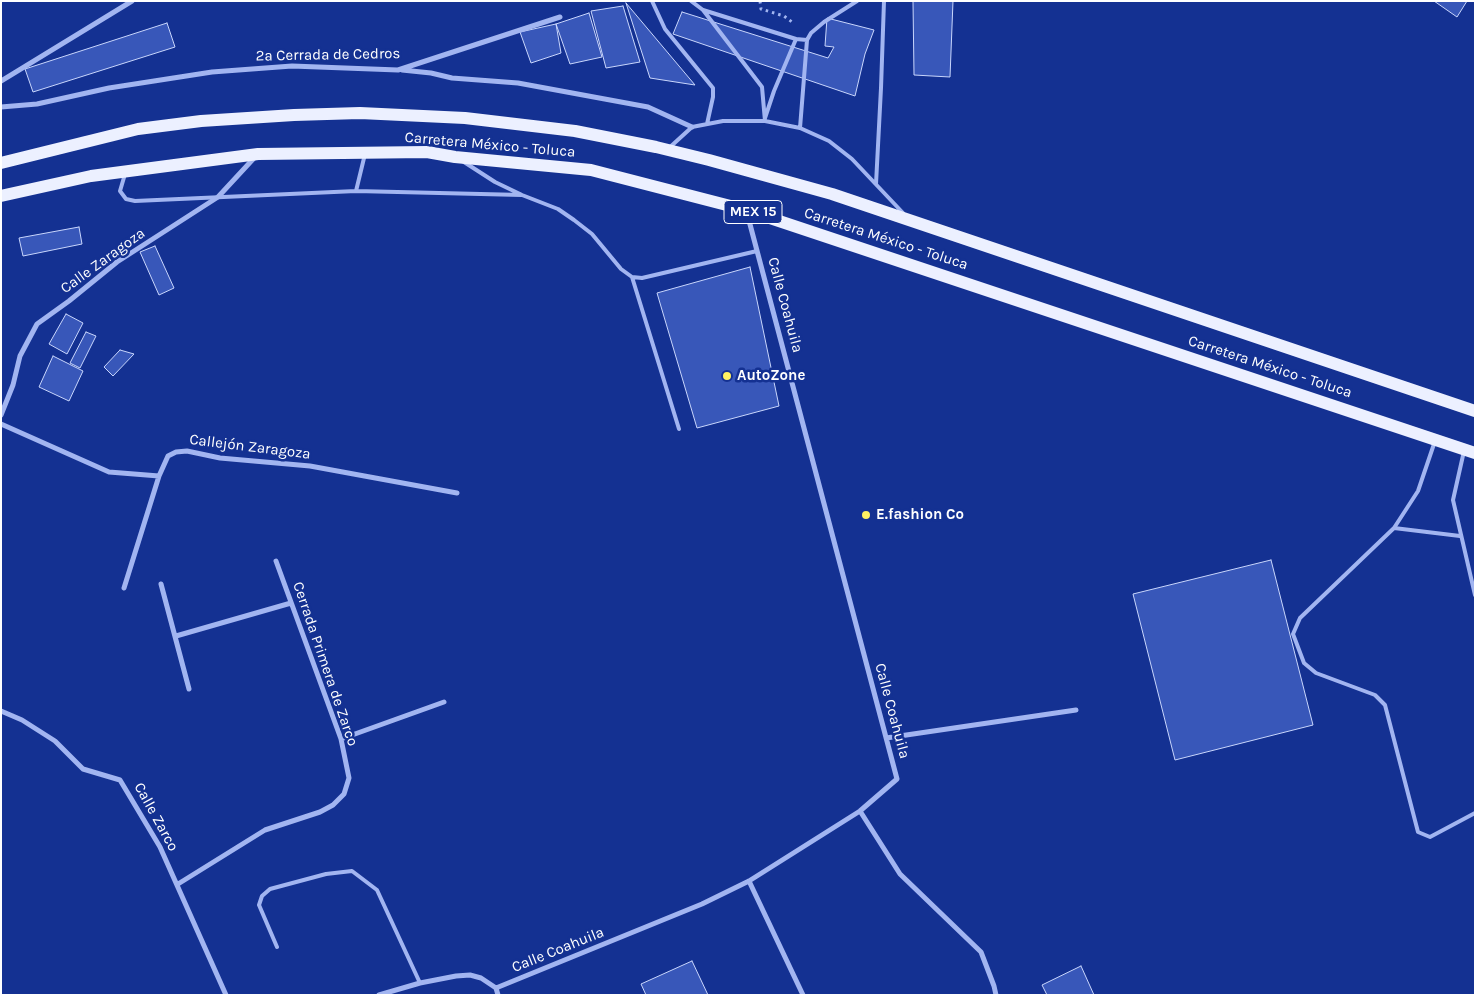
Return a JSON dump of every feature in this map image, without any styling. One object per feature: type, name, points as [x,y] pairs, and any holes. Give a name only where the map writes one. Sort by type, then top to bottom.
[{"type":"main road","name":"Carretera México - Toluca","points":[[1,163],[156,127],[201,121],[294,115],[360,113],[465,118],[575,131],[668,150],[765,175],[909,219],[1475,411]]},
{"type":"main road","name":"Carretera México - Toluca","points":[[1,196],[91,176],[258,154],[427,152],[455,157],[591,170],[746,210],[1469,451]]},
{"type":"street","points":[[1,81],[132,1]]},
{"type":"street","name":"2a Cerrada de Cedros","points":[[1,108],[37,104],[109,88],[212,72],[292,66],[398,70],[560,17]]},
{"type":"street","points":[[398,70],[431,73],[452,78],[518,83],[648,107],[692,127]]},
{"type":"street","name":"Calle Zaragoza","points":[[1,416],[13,385],[20,356],[37,324],[117,262],[218,197],[258,154]]},
{"type":"street","name":"Calle Coahuila","points":[[496,988],[702,904],[749,881],[860,811],[897,779],[746,210]]},
{"type":"street","points":[[1,424],[109,472],[159,476],[124,588]]},
{"type":"street","name":"Callejón Zaragoza","points":[[159,476],[168,456],[176,452],[187,451],[220,458],[310,466],[457,493]]},
{"type":"street","name":"Cerrada Primera de Zarco","points":[[178,884],[265,830],[320,812],[333,805],[344,794],[349,778],[341,740],[276,561]]},
{"type":"street","points":[[162,584],[188,689]]},
{"type":"street","points":[[176,636],[291,604]]},
{"type":"street","points":[[341,740],[444,702]]},
{"type":"street","points":[[886,738],[1076,710]]},
{"type":"street","name":"Calle Zarco","points":[[1,711],[22,720],[54,741],[83,769],[120,780],[160,847],[226,995]]},
{"type":"street","points":[[860,811],[900,874],[981,952],[996,995]]},
{"type":"street","points":[[749,881],[803,995]]},
{"type":"street","points":[[378,995],[420,983],[456,976],[470,976],[481,978],[496,988],[498,995]]},
{"type":"lane","points":[[652,1],[666,29],[713,88],[713,98],[707,124]]},
{"type":"lane","points":[[691,1],[703,10],[762,87],[764,121]]},
{"type":"lane","points":[[800,128],[807,40],[811,33],[824,22],[857,1]]},
{"type":"lane","points":[[876,184],[884,1]]},
{"type":"lane","points":[[703,10],[796,39],[807,40]]},
{"type":"lane","points":[[764,121],[774,90],[796,39]]},
{"type":"lane","points":[[668,150],[692,127],[722,121],[764,121],[800,128],[829,141],[852,159],[909,219]]},
{"type":"lane","points":[[356,191],[366,152]]},
{"type":"lane","points":[[455,157],[495,182],[558,209],[592,234],[621,269],[632,277],[642,278],[757,251]]},
{"type":"lane","points":[[126,171],[120,191],[126,199],[135,201],[356,191],[522,195]]},
{"type":"lane","points":[[632,277],[679,429]]},
{"type":"lane","points":[[1435,439],[1418,491],[1394,528],[1300,618],[1293,634],[1304,663],[1316,673],[1375,695],[1385,704],[1418,832],[1430,837],[1475,813]]},
{"type":"lane","points":[[1469,451],[1453,500],[1475,595]]},
{"type":"lane","points":[[1394,528],[1460,536]]},
{"type":"lane","points":[[277,948],[259,906],[262,896],[270,889],[326,874],[352,871],[376,890],[420,983]]},
{"type":"path","points":[[760,1],[761,8],[784,16],[792,21],[794,26]]},
{"type":"building","points":[[913,1],[953,1],[950,77],[914,75]]},
{"type":"building","points":[[1434,1],[1467,1],[1457,17]]},
{"type":"building","points":[[626,3],[695,85],[650,78]]},
{"type":"building","points":[[623,6],[640,62],[606,68],[591,11]]},
{"type":"building","points":[[682,12],[828,58],[834,47],[825,46],[827,18],[874,30],[865,54],[855,96],[673,34]]},
{"type":"building","points":[[589,13],[602,57],[570,64],[556,24]]},
{"type":"building","points":[[167,23],[175,47],[33,92],[25,69]]},
{"type":"building","points":[[556,24],[561,53],[531,63],[520,32]]},
{"type":"building","points":[[79,227],[82,244],[23,256],[19,238]]},
{"type":"building","points":[[155,246],[174,288],[159,295],[140,252]]},
{"type":"building","name":"AutoZone","points":[[750,267],[779,406],[697,428],[657,293]]},
{"type":"building","points":[[66,314],[83,323],[67,354],[49,344]]},
{"type":"building","points":[[86,332],[96,336],[80,368],[70,363]]},
{"type":"building","points":[[120,350],[134,354],[113,376],[104,367]]},
{"type":"building","points":[[53,356],[83,371],[69,401],[39,387]]},
{"type":"building","points":[[1271,560],[1313,725],[1175,760],[1133,594]]},
{"type":"building","points":[[692,961],[708,995],[646,995],[641,984]]},
{"type":"building","points":[[1081,966],[1094,995],[1047,995],[1042,985]]},
{"type":"place","name":"AutoZone","points":[[727,376]]},
{"type":"place","name":"E.fashion Co","points":[[866,515]]}]
